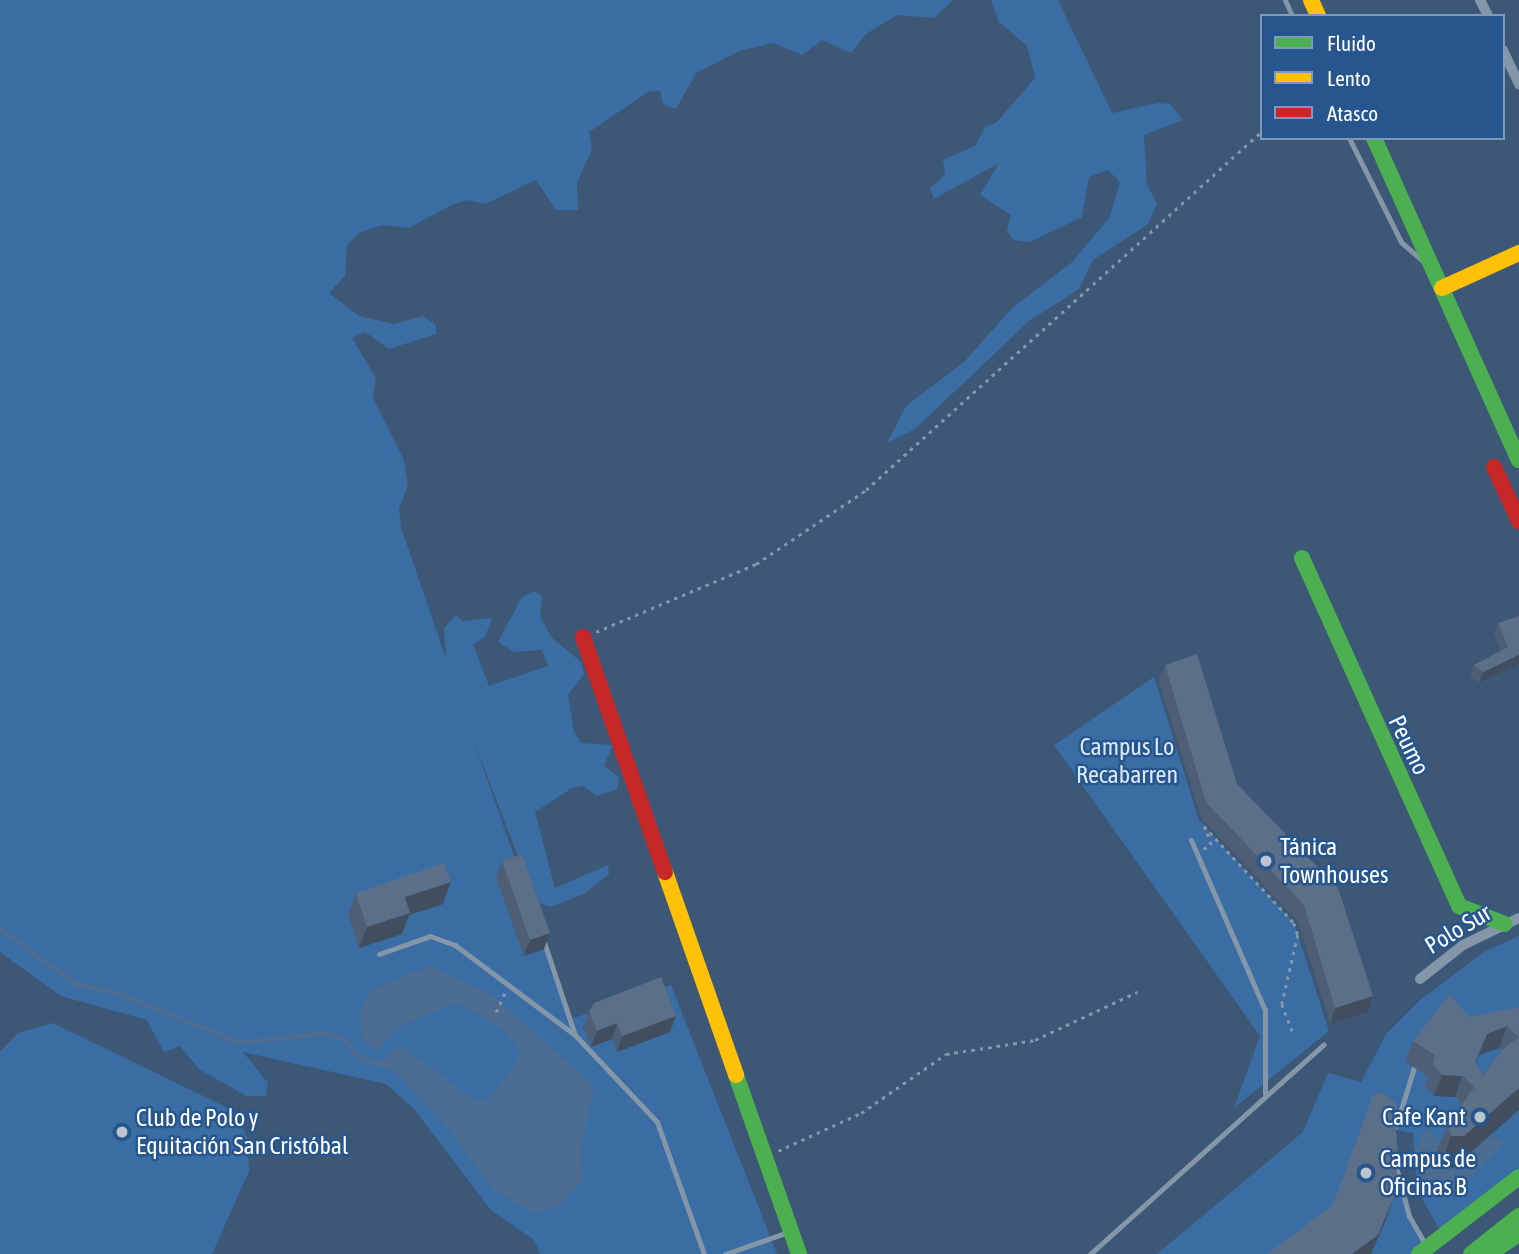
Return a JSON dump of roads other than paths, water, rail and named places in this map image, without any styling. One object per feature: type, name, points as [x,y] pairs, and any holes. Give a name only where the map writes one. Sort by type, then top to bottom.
[{"type":"street","points":[[1505,54],[1519,84]]},
{"type":"street","points":[[1375,140],[1518,455]]},
{"type":"street","points":[[1442,288],[1519,253]]},
{"type":"street","points":[[1494,467],[1519,521]]},
{"type":"street","name":"Peumo","points":[[1302,558],[1459,906],[1512,921]]},
{"type":"street","points":[[583,637],[798,1254]]},
{"type":"street","name":"Polo Sur","points":[[1420,979],[1462,945],[1512,921]]},
{"type":"street","points":[[1423,1251],[1519,1177]]},
{"type":"street","points":[[1489,1254],[1516,1225],[1519,1201]]},
{"type":"street","points":[[1471,1254],[1516,1225]]},
{"type":"lane","points":[[1350,140],[1401,242],[1433,268]]},
{"type":"lane","points":[[1191,840],[1200,851],[1265,1010],[1265,1094]]},
{"type":"lane","points":[[538,926],[575,1035]]},
{"type":"lane","points":[[379,954],[430,936],[455,944],[575,1035],[657,1122],[704,1254]]},
{"type":"lane","points":[[1090,1254],[1265,1094],[1324,1044]]},
{"type":"lane","points":[[1394,1141],[1414,1067]]},
{"type":"lane","points":[[1395,1161],[1402,1198],[1423,1251]]},
{"type":"lane","points":[[725,1254],[791,1231]]},
{"type":"waterway","points":[[0,928],[76,984],[113,991],[239,1042],[326,1033],[343,1038],[359,1057],[395,1068]]},
{"type":"place","name":"Tánica Townhouses","points":[[1266,861]]},
{"type":"place","name":"Cafe Kant","points":[[1480,1117]]},
{"type":"place","name":"Club de Polo y Equitación San Cristóbal","points":[[122,1132]]},
{"type":"place","name":"Campus de Oficinas B","points":[[1366,1173]]},
{"type":"park label","name":"Campus Lo Recabarren","points":[[1127,761]]}]
